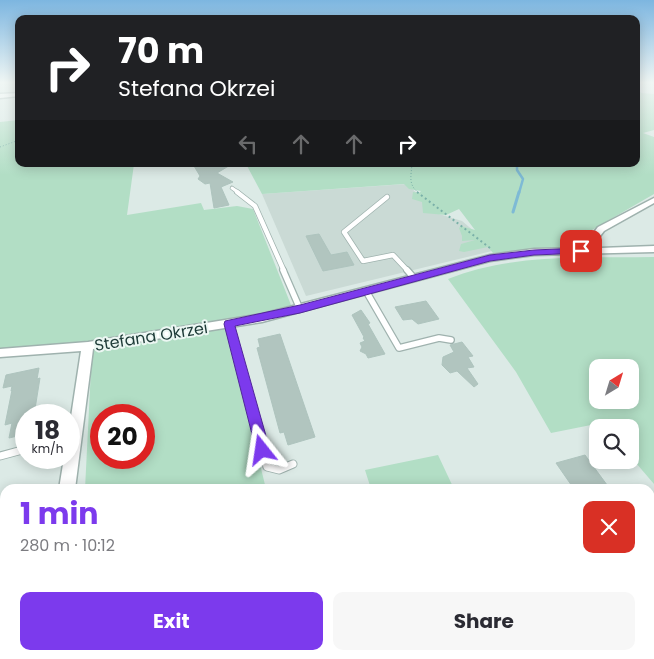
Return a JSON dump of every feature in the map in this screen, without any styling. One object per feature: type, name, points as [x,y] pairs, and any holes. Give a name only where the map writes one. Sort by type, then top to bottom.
[{"type":"street","points":[[597,250],[592,240],[601,229],[654,200]]},
{"type":"street","name":"Stefana Okrzei","points":[[0,353],[88,346],[229,324],[300,309],[501,257],[534,252],[654,249]]},
{"type":"street","points":[[77,404],[88,346]]},
{"type":"street","points":[[68,484],[69,469]]},
{"type":"lane","points":[[232,188],[255,206],[300,309]]},
{"type":"lane","points":[[387,197],[344,232],[363,261],[394,255],[414,278]]},
{"type":"lane","points":[[366,292],[399,348],[439,338],[451,340]]},
{"type":"lane","points":[[229,324],[267,467],[279,470],[293,464]]},
{"type":"lane","points":[[0,456],[15,452]]},
{"type":"path","points":[[0,147],[15,141]]},
{"type":"path","points":[[412,167],[410,182],[412,188],[501,257]]},
{"type":"shaded area","points":[[407,184],[439,214],[462,221],[496,250],[306,296],[262,194]]},
{"type":"green space","points":[[640,114],[654,114],[654,130],[643,133],[654,137],[654,194],[592,230],[580,244],[571,247],[493,253],[488,247],[464,252],[459,251],[461,244],[475,240],[462,241],[459,228],[461,226],[475,230],[459,209],[446,215],[423,213],[422,202],[412,199],[413,192],[419,193],[421,191],[409,189],[404,184],[262,194],[248,167],[640,167]]},
{"type":"green space","points":[[15,120],[15,167],[134,167],[127,215],[201,203],[204,210],[237,206],[253,209],[291,305],[219,326],[88,346],[0,353],[0,122]]},
{"type":"green space","points":[[654,257],[654,484],[639,466],[639,419],[589,419],[589,425],[551,433],[516,372],[448,279],[498,265],[523,261]]},
{"type":"green space","points":[[227,327],[265,484],[85,484],[92,349]]},
{"type":"green space","points":[[438,455],[452,484],[369,484],[365,470]]},
{"type":"building","points":[[195,167],[227,167],[217,173],[233,182],[221,187],[229,205],[214,208],[210,183],[205,184],[198,179],[200,176]]},
{"type":"building","points":[[319,234],[331,255],[347,252],[354,265],[323,271],[306,236]]},
{"type":"building","points":[[426,301],[439,319],[418,324],[412,319],[403,320],[395,307]]},
{"type":"building","points":[[361,310],[370,323],[368,324],[385,354],[368,358],[366,354],[360,351],[362,347],[360,343],[365,341],[352,315]]},
{"type":"building","points":[[280,334],[315,437],[288,445],[284,432],[280,433],[257,348],[260,347],[258,339]]},
{"type":"building","points":[[462,342],[473,356],[468,357],[474,367],[467,368],[478,384],[474,387],[457,371],[450,373],[442,365],[443,357],[454,352],[450,345]]},
{"type":"building","points":[[39,368],[37,379],[40,378],[36,404],[15,404],[15,437],[9,438],[12,423],[5,425],[12,386],[3,388],[6,375]]},
{"type":"building","points":[[585,455],[589,460],[589,469],[595,469],[606,484],[571,484],[556,463]]},
{"type":"waterway","points":[[517,167],[523,179],[519,193]]},
{"type":"waterway","points":[[513,212],[519,192]]},
{"type":"route","points":[[262,450],[229,324],[300,309],[490,258],[534,252],[581,251]]}]
